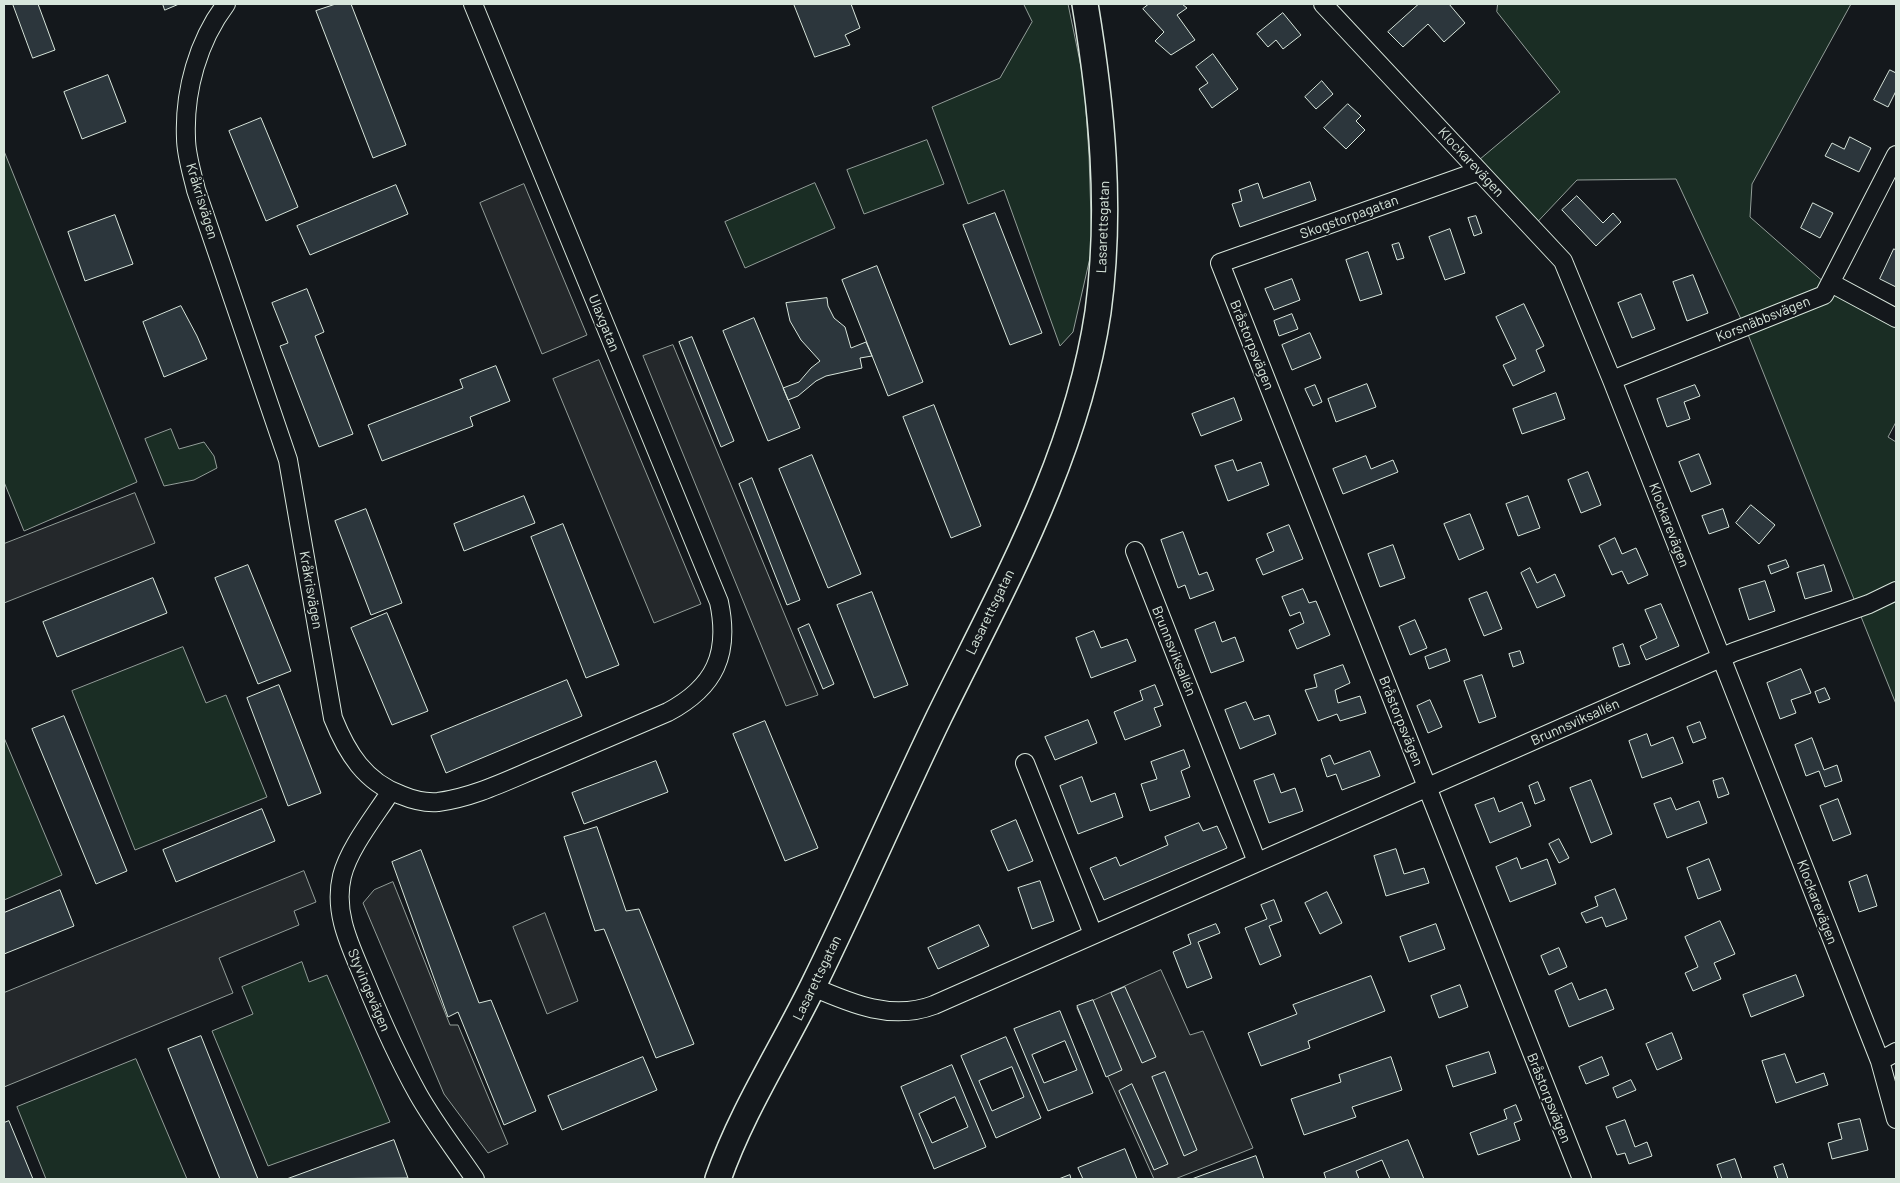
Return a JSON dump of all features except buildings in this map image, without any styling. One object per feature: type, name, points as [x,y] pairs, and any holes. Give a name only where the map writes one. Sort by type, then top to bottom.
[{"type":"street","name":"Kråkrisvägen","points":[[226,4],[205,39],[192,76],[186,124],[189,162],[196,190],[288,460],[333,718],[358,764],[374,781],[391,791],[420,801],[436,802],[478,792],[668,712],[685,703],[704,685],[716,666],[723,644]]},
{"type":"street","name":"Ulaxgatan","points":[[473,4],[720,602],[724,622],[723,644]]},
{"type":"street","name":"Lasarettsgatan","points":[[718,1179],[741,1124],[813,987],[922,752],[1040,509],[1062,456],[1076,410],[1098,312],[1104,234],[1105,171],[1101,112],[1085,4]]},
{"type":"street","name":"Klockarevägen","points":[[1324,4],[1563,261],[1612,380],[1880,1062],[1896,1119]]},
{"type":"street","name":"Korsnäbbsvägen","points":[[1612,380],[1824,295],[1896,155]]},
{"type":"street","name":"Skogstorpagatan","points":[[1220,263],[1479,171]]},
{"type":"street","name":"Bråstorpsvägen","points":[[1220,263],[1582,1179]]},
{"type":"street","points":[[1831,283],[1896,318]]},
{"type":"street","name":"Brunnsviksallén","points":[[1135,551],[1257,862]]},
{"type":"street","name":"Brunnsviksallén","points":[[813,987],[869,1008],[891,1012],[915,1011],[934,1006],[1093,934],[1721,658],[1869,604],[1896,591]]},
{"type":"street","points":[[1025,763],[1093,934]]},
{"type":"street","name":"Styvingevägen","points":[[391,791],[347,860],[339,891],[340,916],[345,934],[377,1012],[405,1070],[419,1096],[475,1179]]},
{"type":"street","points":[[1880,1062],[1896,1052]]},
{"type":"green space","points":[[1024,4],[1068,4],[1084,81],[1092,249],[1073,332],[1060,346],[1004,190],[968,204],[932,107],[1000,78],[1032,22]]},
{"type":"green space","points":[[1498,4],[1851,4],[1752,184],[1750,217],[1834,291],[1896,325],[1896,422],[1888,437],[1896,442],[1896,704],[1747,332],[1676,179],[1577,180],[1528,232],[1467,170],[1560,92],[1497,12]]},
{"type":"green space","points":[[927,140],[944,184],[864,214],[847,170]]},
{"type":"green space","points":[[4,151],[137,482],[24,531],[4,482]]},
{"type":"green space","points":[[815,183],[835,228],[745,268],[725,222]]},
{"type":"green space","points":[[171,429],[179,449],[204,442],[214,456],[217,468],[194,480],[164,486],[145,439]]},
{"type":"green space","points":[[183,647],[206,703],[226,695],[267,797],[135,850],[72,691]]},
{"type":"green space","points":[[4,741],[62,875],[4,900]]},
{"type":"green space","points":[[302,962],[309,982],[327,975],[390,1122],[268,1166],[212,1031],[253,1014],[242,987]]},
{"type":"green space","points":[[136,1059],[187,1179],[46,1179],[17,1107]]},
{"type":"shaded area","points":[[524,184],[587,335],[542,354],[480,203]]},
{"type":"shaded area","points":[[673,345],[818,695],[786,706],[643,356]]},
{"type":"shaded area","points":[[599,360],[701,604],[654,623],[553,379]]},
{"type":"shaded area","points":[[135,493],[155,543],[4,603],[4,544]]},
{"type":"shaded area","points":[[304,871],[316,902],[294,911],[299,925],[219,958],[233,993],[4,1087],[4,993]]},
{"type":"shaded area","points":[[393,882],[450,1025],[458,1025],[508,1144],[488,1153],[444,1094],[363,903],[374,890]]},
{"type":"shaded area","points":[[545,913],[578,1001],[547,1014],[513,927]]},
{"type":"shaded area","points":[[1161,970],[1190,1035],[1203,1031],[1253,1148],[1175,1179],[1154,1179],[1077,1008]]}]
